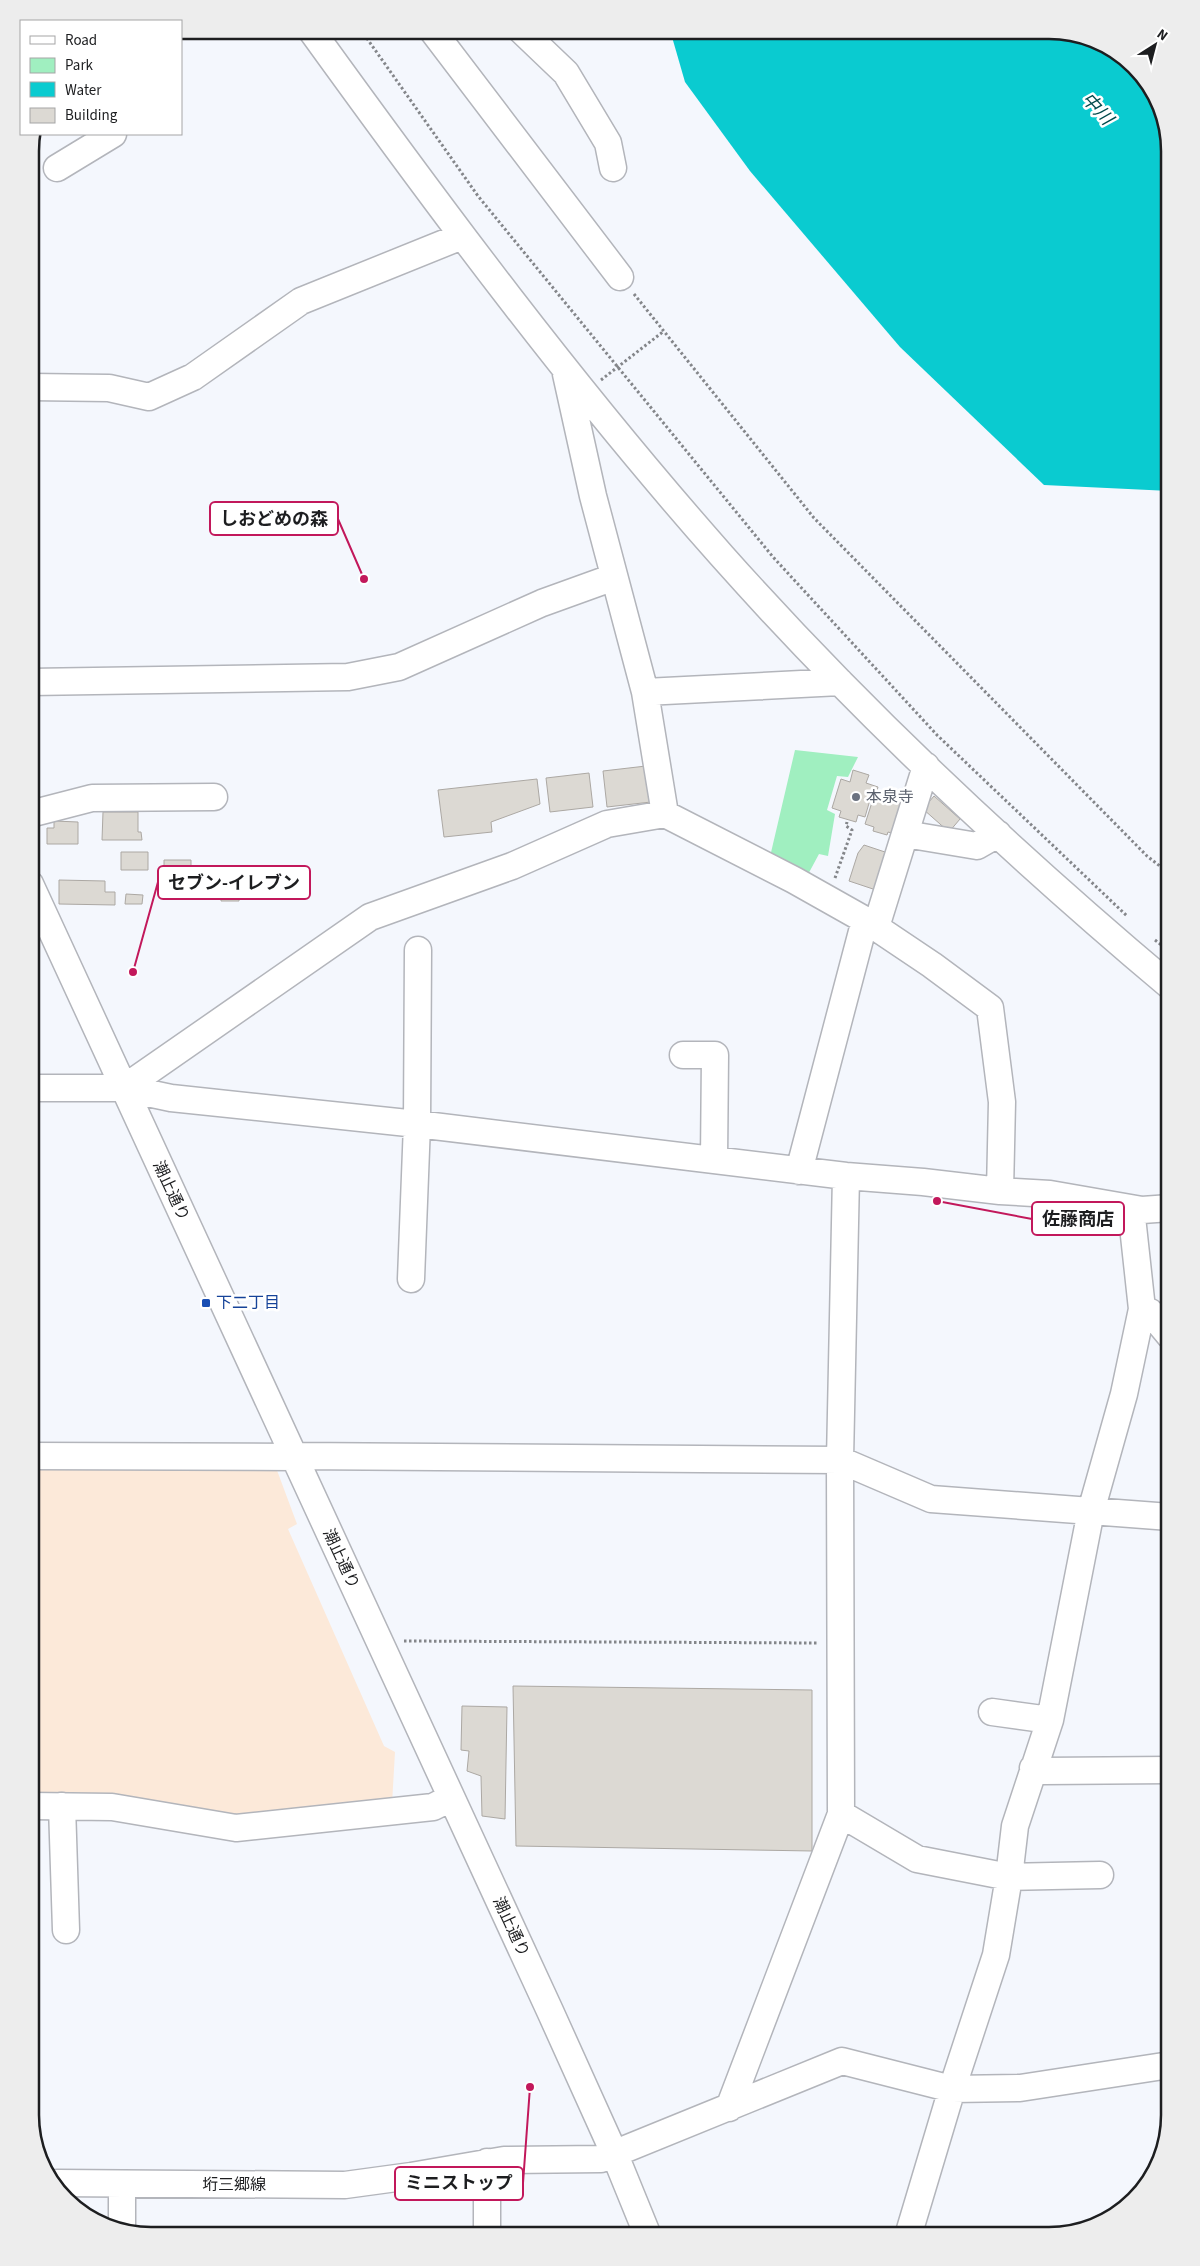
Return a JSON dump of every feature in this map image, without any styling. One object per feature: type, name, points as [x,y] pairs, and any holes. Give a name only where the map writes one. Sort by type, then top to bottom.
[{"type":"street","points":[[318,39],[462,236],[565,368],[722,556],[840,682],[926,766],[998,834],[1161,978]]},
{"type":"street","points":[[439,39],[620,277]]},
{"type":"street","points":[[530,39],[566,73],[608,142],[613,168]]},
{"type":"street","points":[[57,168],[111,135]]},
{"type":"street","points":[[39,388],[109,388],[149,397],[193,377],[301,300],[462,236]]},
{"type":"street","points":[[565,368],[593,496],[645,692],[665,814]]},
{"type":"street","points":[[39,682],[348,677],[399,667],[542,602],[614,577]]},
{"type":"street","points":[[645,692],[840,682]]},
{"type":"street","points":[[799,1170],[870,924],[905,834],[926,766]]},
{"type":"street","points":[[39,812],[92,798],[214,797]]},
{"type":"street","points":[[124,1088],[370,916],[512,866],[607,824],[665,814],[870,924],[932,965],[990,1008],[1002,1102],[1000,1191]]},
{"type":"street","points":[[905,834],[977,846],[998,834]]},
{"type":"street","name":"潮止通り","points":[[39,904],[295,1456],[615,2155],[644,2227]]},
{"type":"street","points":[[412,1279],[417,1124],[418,950]]},
{"type":"street","points":[[683,1055],[715,1055],[714,1160]]},
{"type":"street","points":[[39,1088],[124,1088],[172,1098],[417,1124],[846,1176],[1050,1194],[1131,1208],[1161,1208]]},
{"type":"street","points":[[729,2108],[841,1814],[840,1460],[846,1176]]},
{"type":"street","points":[[911,2227],[952,2089],[996,1954],[1009,1877],[1015,1826],[1050,1720],[1090,1511],[1124,1394],[1142,1309],[1131,1208]]},
{"type":"street","points":[[1142,1309],[1150,1312],[1161,1325]]},
{"type":"street","points":[[39,1456],[840,1460],[931,1499],[1161,1516]]},
{"type":"street","points":[[992,1712],[1050,1720]]},
{"type":"street","points":[[1033,1768],[1043,1771],[1161,1770]]},
{"type":"street","points":[[39,1806],[112,1808],[236,1828],[434,1807],[451,1798]]},
{"type":"street","points":[[62,1806],[66,1930]]},
{"type":"street","points":[[841,1814],[917,1859],[1009,1877],[1100,1875]]},
{"type":"street","name":"垳三郷線","points":[[62,2183],[345,2185],[504,2160],[601,2159],[615,2155],[842,2061],[952,2089],[1020,2088],[1161,2066]]},
{"type":"street","points":[[487,2162],[487,2227]]},
{"type":"street","points":[[122,2184],[122,2223]]},
{"type":"path","points":[[367,39],[478,196],[773,557],[937,735],[1130,919]]},
{"type":"path","points":[[620,277],[814,518],[1140,850],[1161,867]]},
{"type":"path","points":[[585,392],[664,331]]},
{"type":"path","points":[[828,900],[852,830],[846,826],[847,822]]},
{"type":"path","points":[[1150,936],[1161,945]]},
{"type":"path","points":[[378,1640],[840,1643]]},
{"type":"shaded area","points":[[275,1465],[297,1524],[288,1529],[384,1746],[395,1752],[392,1804],[231,1823],[39,1796],[39,1466]]},
{"type":"green space","points":[[795,750],[858,757],[848,777],[837,776],[827,810],[835,814],[828,856],[819,854],[805,880],[769,861]]},
{"type":"water","name":"中川","points":[[673,39],[1056,39],[1071,41],[1099,50],[1117,62],[1138,83],[1153,108],[1161,144],[1161,491],[1044,485],[900,347],[750,171],[685,82]]},
{"type":"building","points":[[646,766],[651,802],[607,807],[603,771]]},
{"type":"building","points":[[853,770],[869,775],[866,783],[878,787],[876,794],[872,793],[865,817],[858,815],[856,822],[839,817],[841,811],[832,808],[841,779],[850,782]]},
{"type":"building","points":[[589,773],[593,807],[550,812],[546,778]]},
{"type":"building","points":[[537,779],[540,804],[491,822],[492,832],[444,837],[438,790]]},
{"type":"building","points":[[884,789],[895,793],[893,798],[906,802],[895,834],[888,832],[887,835],[873,831],[874,827],[865,824],[874,796],[877,798],[879,794],[882,795]]},
{"type":"building","points":[[934,796],[960,819],[949,832],[923,809]]},
{"type":"building","points":[[103,812],[138,812],[138,832],[141,832],[142,840],[102,840]]},
{"type":"building","points":[[54,821],[78,822],[78,844],[47,844],[47,828],[54,828]]},
{"type":"building","points":[[864,845],[888,853],[876,890],[849,881],[858,853]]},
{"type":"building","points":[[121,852],[148,852],[148,870],[121,870]]},
{"type":"building","points":[[164,860],[191,860],[191,868],[212,868],[212,889],[190,889],[191,898],[163,898],[163,888],[158,887],[158,870],[164,870]]},
{"type":"building","points":[[222,867],[240,867],[239,901],[221,901]]},
{"type":"building","points":[[59,880],[105,881],[105,892],[115,892],[115,905],[59,904]]},
{"type":"building","points":[[126,894],[143,895],[142,904],[125,904]]},
{"type":"building","points":[[513,1686],[812,1690],[812,1851],[516,1846]]},
{"type":"building","points":[[462,1706],[507,1707],[505,1819],[482,1816],[481,1776],[467,1771],[469,1751],[461,1750]]},
{"type":"place","name":"しおどめの森","points":[[364,579]]},
{"type":"place","name":"本泉寺","points":[[856,797]]},
{"type":"place","name":"セブン-イレブン","points":[[133,972]]},
{"type":"place","name":"佐藤商店","points":[[937,1201]]},
{"type":"place","name":"下二丁目","points":[[206,1303]]},
{"type":"place","name":"ミニストップ","points":[[530,2087]]}]
